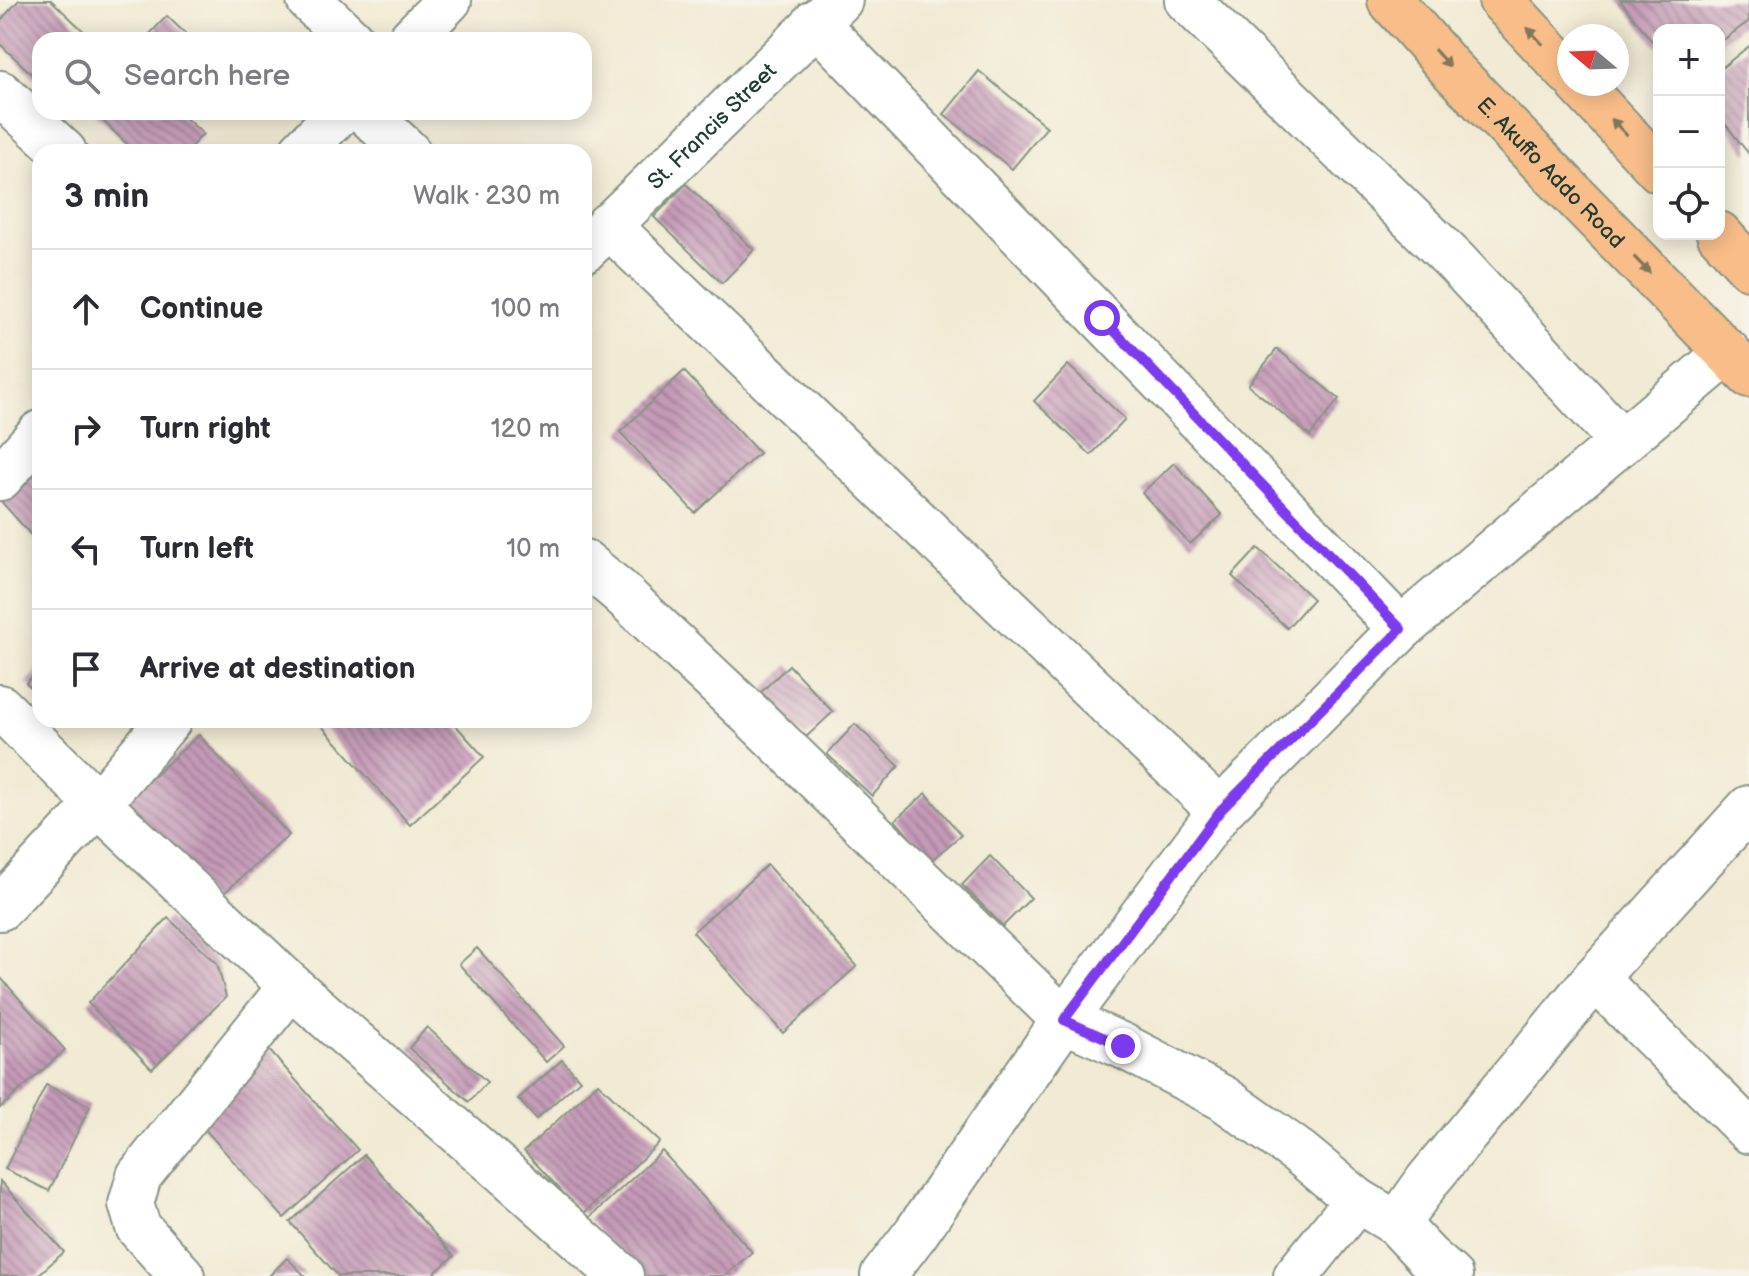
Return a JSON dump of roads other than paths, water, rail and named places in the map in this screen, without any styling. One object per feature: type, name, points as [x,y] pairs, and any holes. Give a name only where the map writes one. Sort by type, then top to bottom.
[{"type":"main road","name":"E. Akuffo Addo Road","points":[[1390,0],[1450,68],[1738,363]]},
{"type":"main road","points":[[1501,0],[1557,60]]},
{"type":"main road","points":[[1590,96],[1657,168]]},
{"type":"main road","points":[[1724,240],[1749,267]]},
{"type":"street","points":[[309,0],[343,32]]},
{"type":"street","points":[[418,32],[449,0]]},
{"type":"street","points":[[1187,0],[1456,262],[1622,442]]},
{"type":"street","points":[[827,11],[1401,629]]},
{"type":"street","name":"St. Francis Street","points":[[596,238],[827,11]]},
{"type":"street","points":[[0,93],[55,144]]},
{"type":"street","points":[[309,144],[332,120]]},
{"type":"street","points":[[374,120],[399,144]]},
{"type":"street","points":[[596,238],[1220,811]]},
{"type":"street","points":[[883,1276],[1064,1020],[1220,811],[1401,629],[1622,442],[1738,363]]},
{"type":"street","points":[[1,475],[32,442]]},
{"type":"street","points":[[592,569],[753,717],[1064,1020],[1123,1046],[1223,1098],[1300,1153],[1357,1200],[1397,1224],[1450,1276]]},
{"type":"street","points":[[0,707],[291,986],[621,1276]]},
{"type":"street","points":[[0,908],[98,804],[162,728]]},
{"type":"street","points":[[1397,1224],[1428,1180],[1595,978],[1749,808]]},
{"type":"street","points":[[1595,978],[1749,1131]]},
{"type":"street","points":[[182,1276],[138,1227],[131,1204],[139,1176],[291,986]]},
{"type":"street","points":[[1296,1276],[1357,1200]]}]
